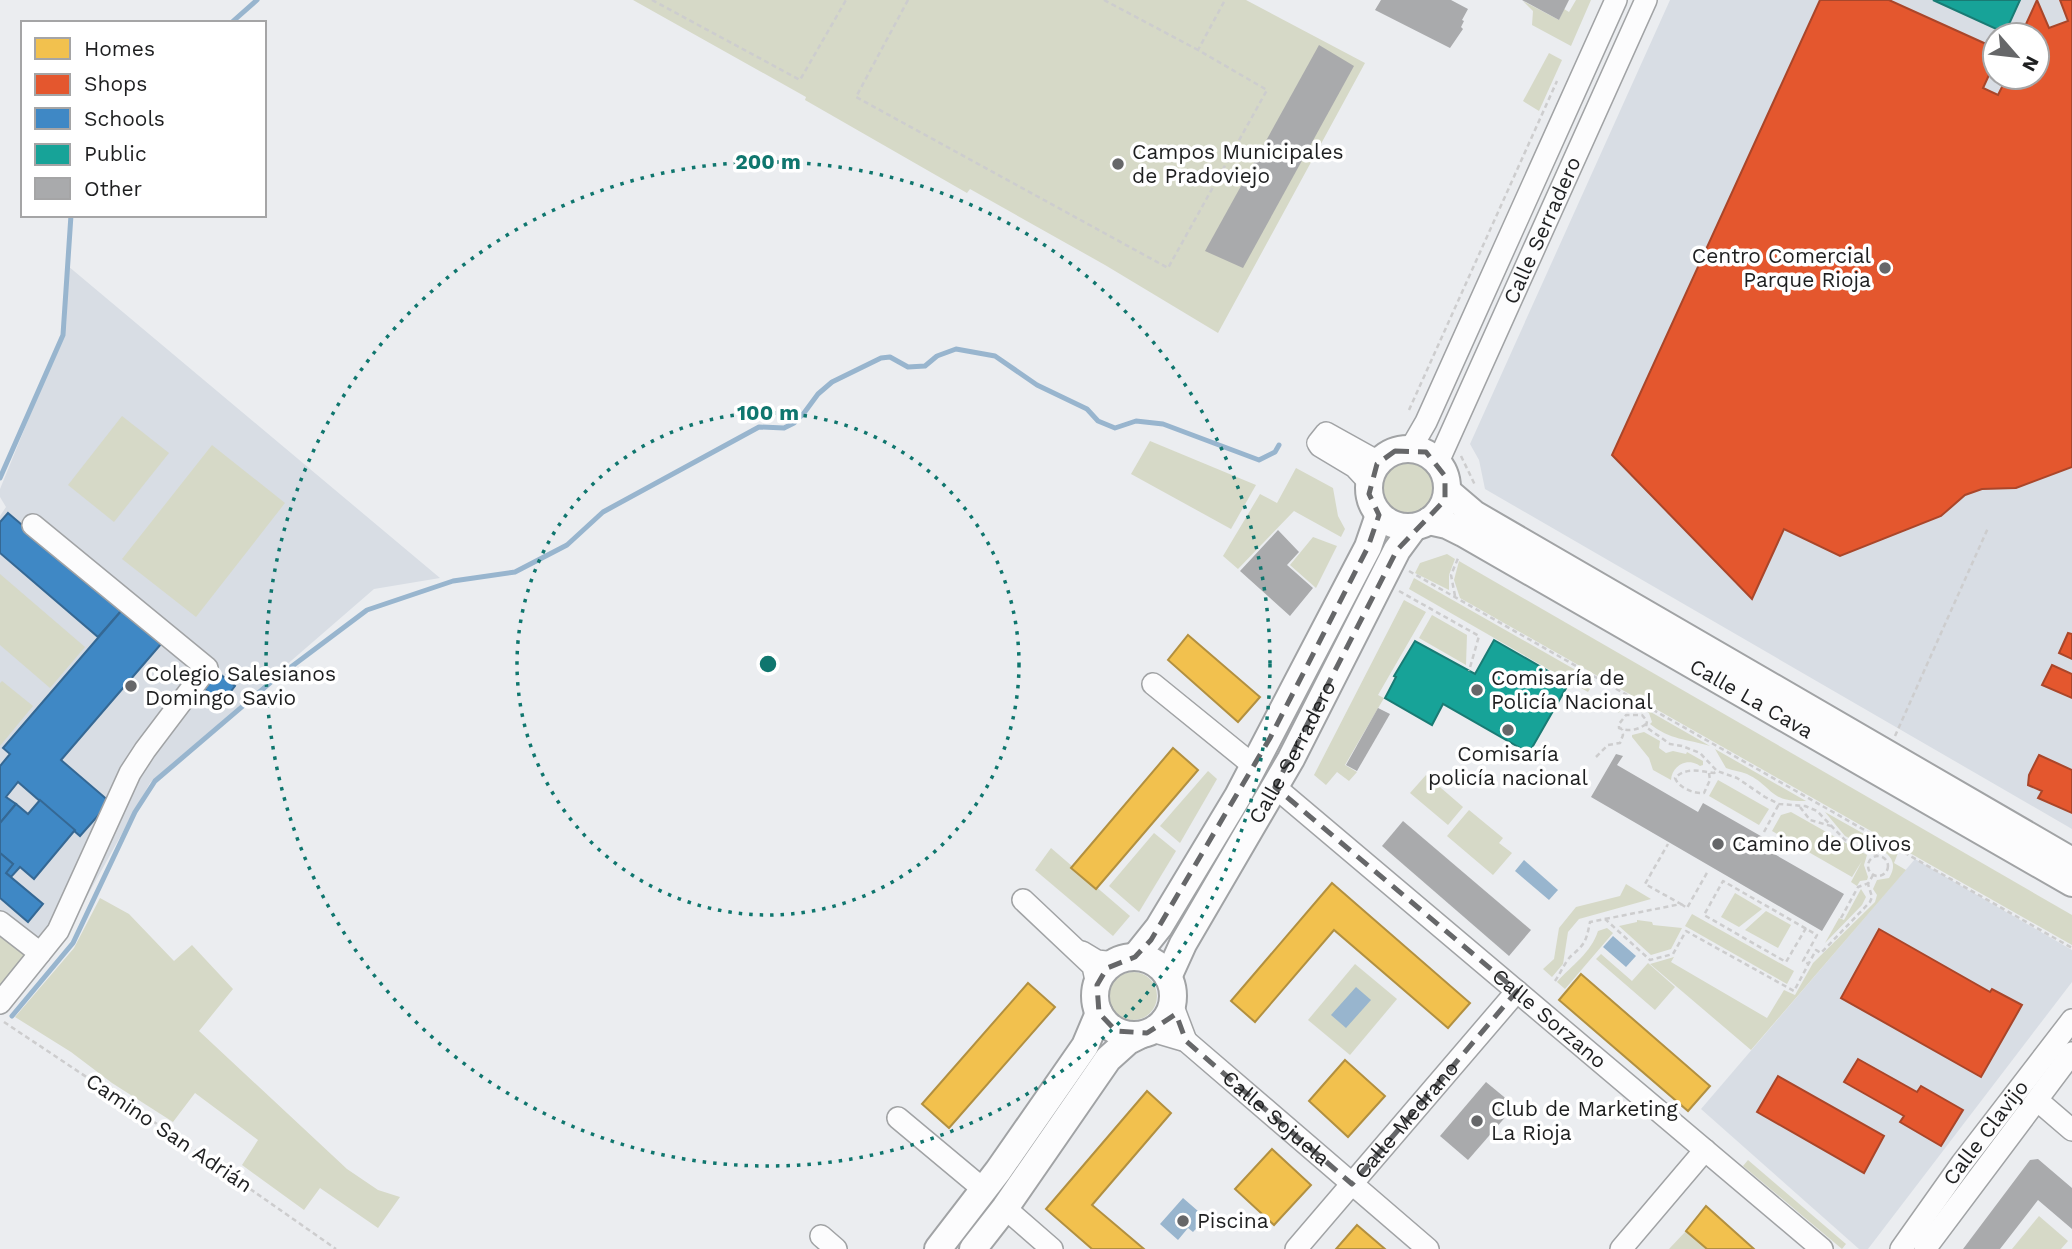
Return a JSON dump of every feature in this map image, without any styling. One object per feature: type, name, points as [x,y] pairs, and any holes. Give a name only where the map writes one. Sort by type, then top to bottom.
[{"type":"main road","points":[[1411,448],[1426,453],[1438,462],[1446,476],[1447,491],[1442,508],[1422,524],[1395,525],[1379,515],[1369,494],[1375,470],[1395,451],[1411,448]]},
{"type":"main road","name":"Calle La Cava","points":[[1447,491],[1474,514],[2072,861]]},
{"type":"main road","name":"Calle Serradero","points":[[1125,960],[1159,927],[1254,766],[1368,547],[1379,515]]},
{"type":"main road","name":"Calle La Cava","points":[[1422,524],[1447,525],[1469,536],[2072,883]]},
{"type":"main road","name":"Calle Serradero","points":[[1168,977],[1183,944],[1275,787],[1422,524]]},
{"type":"main road","points":[[972,1249],[1005,1209],[1108,1059],[1128,1041],[1146,1033],[1161,1024],[1172,1004],[1172,986],[1168,977],[1154,963],[1125,960],[1107,968],[1097,985],[1099,1013],[1116,1031],[1128,1035],[1146,1033]]},
{"type":"main road","points":[[938,1249],[1085,1046],[1099,1013]]},
{"type":"street","name":"Calle Serradero","points":[[1411,448],[1426,422],[1616,0]]},
{"type":"street","name":"Calle Serradero","points":[[1438,462],[1646,0]]},
{"type":"street","points":[[0,1003],[58,930],[130,773],[207,668],[33,525]]},
{"type":"street","points":[[1153,684],[1254,766]]},
{"type":"street","name":"Calle Sorzano","points":[[1275,787],[1822,1249]]},
{"type":"street","points":[[1023,900],[1093,966],[1097,985]]},
{"type":"street","points":[[0,922],[40,953]]},
{"type":"street","points":[[1075,947],[1097,961],[1125,960]]},
{"type":"street","name":"Calle Medrano","points":[[1296,1249],[1517,992]]},
{"type":"street","name":"Calle Sojuela","points":[[1172,1004],[1186,1041],[1428,1249]]},
{"type":"street","name":"Calle Clavijo","points":[[1901,1249],[1970,1153],[2072,1020]]},
{"type":"street","name":"Calle Sojuela","points":[[1146,1033],[1186,1041]]},
{"type":"street","name":"Calle Clavijo","points":[[1925,1249],[2072,1053]]},
{"type":"street","points":[[2037,1100],[2072,1130]]},
{"type":"street","points":[[898,1118],[983,1189]]},
{"type":"street","points":[[1621,1249],[1705,1150]]},
{"type":"street","points":[[1005,1209],[1052,1249]]},
{"type":"path","points":[[652,0],[800,80],[846,0]]},
{"type":"path","points":[[908,0],[856,97],[1168,268],[1267,90],[1104,0]]},
{"type":"path","points":[[1198,50],[1225,0]]},
{"type":"path","points":[[1413,415],[1409,406],[1558,78]]},
{"type":"path","points":[[1895,757],[1895,735],[1989,528]]},
{"type":"path","points":[[1469,671],[1479,636],[1398,591],[1400,565],[2072,948]]},
{"type":"path","points":[[1595,757],[1608,745],[1620,743],[1623,735],[1619,720],[1626,715],[1642,715],[1647,721],[1646,727],[1670,744],[1691,748],[1700,753],[1717,771],[1737,778],[1779,804],[1799,805],[1817,811],[1845,841],[1887,861],[1888,867],[1882,875],[1873,875]]},
{"type":"path","points":[[1622,729],[1637,729],[1646,723]]},
{"type":"path","points":[[1709,773],[1710,780],[1704,793],[1697,794],[1677,783],[1675,778],[1688,770],[1709,773],[1717,771]]},
{"type":"path","points":[[1764,832],[1779,804]]},
{"type":"path","points":[[1799,805],[1810,820],[1830,827]]},
{"type":"path","points":[[1668,844],[1645,884],[1687,908],[1708,871]]},
{"type":"path","points":[[1873,875],[1869,870],[1869,863],[1878,856]]},
{"type":"path","points":[[1605,919],[1650,960],[1673,954],[1686,931],[1794,990],[1816,950],[1821,953],[1870,902],[1872,897],[1869,883],[1873,875]]},
{"type":"path","points":[[1806,928],[1786,962],[1704,915],[1723,881],[1806,928],[1817,935],[1803,961],[1809,964]]},
{"type":"path","points":[[1841,918],[1858,887],[1869,883]]},
{"type":"path","points":[[1555,981],[1571,956],[1579,953],[1586,940],[1590,922],[1681,904]]},
{"type":"path","name":"Camino San Adrián","points":[[0,1019],[163,1128],[336,1249]]},
{"type":"highlighted area","points":[[1395,451],[1426,452],[1445,476],[1445,500],[1397,550],[1275,787],[1517,991],[1352,1184],[1186,1041],[1176,1014],[1147,1033],[1116,1031],[1099,1013],[1097,985],[1107,968],[1135,957],[1151,940],[1270,738],[1368,547],[1379,515],[1369,494],[1377,464]]},
{"type":"shaded area","points":[[1670,0],[2072,0],[2072,829],[1485,489],[1479,460],[1470,444]]},
{"type":"shaded area","name":"Colegio Salesianos Domingo Savio","points":[[68,266],[440,578],[374,589],[150,783],[64,938],[0,1009],[0,516],[6,507],[0,497],[0,489],[66,327]]},
{"type":"shaded area","points":[[1915,859],[2072,950],[2072,982],[1868,1249],[1859,1249],[1701,1109]]},
{"type":"green space","name":"Campos Municipales de Pradoviejo","points":[[633,0],[1246,0],[1365,63],[1218,333],[1105,265],[970,189],[967,193],[805,100],[806,97]]},
{"type":"green space","points":[[1576,0],[1591,0],[1571,46],[1532,25],[1533,11],[1523,1],[1559,20],[1564,9],[1569,12]]},
{"type":"green space","points":[[1549,53],[1562,60],[1539,111],[1523,101]]},
{"type":"green space","points":[[122,416],[169,453],[114,522],[68,485]]},
{"type":"green space","points":[[1150,441],[1256,485],[1231,529],[1131,474]]},
{"type":"green space","points":[[212,445],[285,503],[196,617],[122,559]]},
{"type":"green space","points":[[1408,460],[1427,468],[1435,487],[1427,506],[1408,514],[1389,506],[1381,487],[1389,468]]},
{"type":"green space","points":[[1296,468],[1333,488],[1338,516],[1345,529],[1341,537],[1294,511],[1238,569],[1223,556],[1260,494],[1277,503]]},
{"type":"green space","points":[[1313,537],[1337,546],[1316,588],[1290,565]]},
{"type":"green space","points":[[1447,554],[1455,559],[1449,575],[1449,590],[1415,573],[1420,563]]},
{"type":"green space","points":[[1459,561],[2072,915],[2072,945],[1460,598],[1454,580]]},
{"type":"green space","points":[[0,574],[85,647],[50,688],[0,645]]},
{"type":"green space","points":[[1414,578],[1595,681],[1588,692],[1409,589]]},
{"type":"green space","points":[[1404,600],[1426,612],[1378,695],[1384,698],[1345,765],[1357,772],[1349,781],[1337,772],[1326,785],[1314,775]]},
{"type":"green space","points":[[1432,615],[1467,635],[1466,665],[1419,638]]},
{"type":"green space","points":[[2,681],[33,706],[0,746],[0,683]]},
{"type":"green space","points":[[1628,699],[1710,746],[1657,729],[1650,724],[1652,722],[1649,713],[1642,708],[1630,707],[1618,713]]},
{"type":"green space","points":[[1644,732],[1660,741],[1659,748],[1666,753],[1687,752],[1703,761],[1703,765],[1691,762],[1681,764],[1674,770],[1671,780],[1653,770],[1649,758],[1632,737]]},
{"type":"green space","points":[[1715,749],[1806,801],[1785,799],[1772,793],[1747,774],[1726,768]]},
{"type":"green space","points":[[1208,771],[1217,779],[1180,843],[1160,826]]},
{"type":"green space","points":[[1426,775],[1463,807],[1448,825],[1410,793]]},
{"type":"green space","points":[[1718,780],[1769,809],[1759,825],[1709,796]]},
{"type":"green space","points":[[1469,810],[1503,838],[1499,843],[1512,853],[1493,875],[1447,836]]},
{"type":"green space","points":[[1791,812],[1867,855],[1864,865],[1867,880],[1860,881],[1857,886],[1851,882],[1862,861],[1852,877],[1772,831],[1781,815]]},
{"type":"green space","points":[[1825,812],[1898,853],[1894,863],[1906,870],[1751,1050],[1650,964],[1674,957],[1671,962],[1767,1018],[1784,990],[1795,995],[1813,963],[1875,902],[1877,895],[1873,889],[1877,880],[1889,878],[1893,870],[1892,860],[1887,854],[1883,851],[1881,854],[1845,836]]},
{"type":"green space","points":[[1154,833],[1176,851],[1139,912],[1109,886]]},
{"type":"green space","points":[[1051,848],[1130,916],[1113,936],[1035,870]]},
{"type":"green space","points":[[1626,884],[1651,899],[1579,919],[1568,932],[1563,964],[1552,977],[1543,969],[1554,959],[1559,928],[1576,907],[1620,896]]},
{"type":"green space","points":[[1861,889],[1866,897],[1862,905],[1825,943],[1839,918],[1844,920]]},
{"type":"green space","points":[[1735,893],[1762,909],[1739,927],[1721,917]]},
{"type":"green space","points":[[100,898],[129,914],[174,961],[192,945],[233,989],[199,1031],[347,1169],[378,1190],[400,1197],[378,1228],[320,1188],[304,1210],[242,1165],[258,1140],[195,1093],[173,1122],[15,1017],[74,948]]},
{"type":"green space","points":[[1766,911],[1791,925],[1778,948],[1745,930]]},
{"type":"green space","points":[[1692,914],[1794,971],[1787,984],[1685,926]]},
{"type":"green space","points":[[1637,920],[1652,922],[1653,925],[1682,928],[1671,949],[1651,955],[1619,926]]},
{"type":"green space","points":[[1607,928],[1613,933],[1565,989],[1557,982],[1586,952],[1598,931]]},
{"type":"green space","points":[[0,934],[26,954],[0,988]]},
{"type":"green space","points":[[1601,954],[1632,981],[1648,963],[1675,987],[1655,1010],[1596,959]]},
{"type":"green space","points":[[1355,964],[1397,999],[1350,1055],[1308,1020]]},
{"type":"green space","points":[[1133,972],[1150,979],[1157,996],[1150,1013],[1133,1020],[1116,1013],[1109,996],[1116,979]]},
{"type":"green space","points":[[1748,1160],[1846,1244],[1842,1249],[1743,1166]]},
{"type":"green space","points":[[2039,1216],[2068,1241],[2061,1249],[2012,1249]]},
{"type":"green space","points":[[1686,1231],[1707,1249],[1669,1249]]},
{"type":"water","points":[[1524,860],[1558,890],[1549,900],[1515,871]]},
{"type":"water","points":[[1613,936],[1636,956],[1626,967],[1603,947]]},
{"type":"water","points":[[1356,987],[1371,1000],[1346,1028],[1331,1015]]},
{"type":"water","name":"Piscina","points":[[1183,1198],[1206,1218],[1193,1232],[1188,1228],[1178,1240],[1160,1224]]},
{"type":"building: Homes","points":[[1188,635],[1260,697],[1238,722],[1168,660]]},
{"type":"building: Homes","points":[[1173,748],[1198,770],[1096,889],[1071,868]]},
{"type":"building: Homes","points":[[1332,883],[1470,1003],[1448,1028],[1334,930],[1255,1022],[1231,1001]]},
{"type":"building: Homes","points":[[1581,974],[1710,1086],[1688,1111],[1559,1000]]},
{"type":"building: Homes","points":[[1028,983],[1055,1007],[949,1128],[922,1104]]},
{"type":"building: Homes","points":[[1345,1060],[1385,1096],[1348,1137],[1309,1101]]},
{"type":"building: Homes","points":[[1147,1091],[1171,1113],[1092,1205],[1144,1249],[1092,1249],[1046,1209]]},
{"type":"building: Homes","points":[[1272,1149],[1311,1185],[1274,1225],[1235,1189]]},
{"type":"building: Homes","points":[[1706,1206],[1754,1249],[1707,1249],[1686,1231]]},
{"type":"building: Homes","points":[[1357,1225],[1385,1249],[1336,1249]]},
{"type":"building: Shops","name":"Centro Comercial Parque Rioja","points":[[1820,0],[1889,0],[1981,42],[1981,91],[1998,95],[2000,91],[2051,91],[2051,27],[2068,21],[2060,0],[2072,0],[2072,467],[2016,488],[1982,489],[1965,495],[1941,516],[1840,556],[1784,529],[1752,599],[1612,455]]},
{"type":"building: Shops","name":"Centro Comercial Parque Rioja","points":[[2037,0],[2046,21],[2027,21]]},
{"type":"building: Shops","points":[[2068,633],[2072,634],[2072,659],[2059,653]]},
{"type":"building: Shops","points":[[2052,665],[2072,674],[2072,698],[2042,685]]},
{"type":"building: Shops","points":[[2039,755],[2072,770],[2072,813],[2038,798],[2042,791],[2028,785],[2029,775]]},
{"type":"building: Shops","points":[[1879,929],[1990,992],[1992,989],[2022,1005],[1981,1077],[1841,998]]},
{"type":"building: Shops","points":[[1858,1059],[1917,1092],[1921,1086],[1963,1110],[1941,1146],[1900,1122],[1904,1116],[1844,1082]]},
{"type":"building: Shops","points":[[1778,1076],[1884,1136],[1864,1173],[1757,1112]]},
{"type":"building: Schools","points":[[8,513],[122,610],[98,637],[0,553],[0,522]]},
{"type":"building: Schools","points":[[122,610],[161,644],[61,760],[110,802],[80,836],[18,782],[6,797],[16,804],[0,823],[0,766],[10,754],[3,748]]},
{"type":"building: Schools","points":[[215,670],[235,686],[222,703],[202,687]]},
{"type":"building: Schools","points":[[40,800],[75,830],[34,879],[20,867],[11,877],[6,873],[13,864],[0,853],[0,823],[16,804],[28,814]]},
{"type":"building: Schools","points":[[0,853],[13,864],[6,873],[43,904],[28,922],[0,898]]},
{"type":"building: Public","points":[[1933,0],[2020,0],[2010,21],[1981,22]]},
{"type":"building: Public","name":"Comisaría de Policía Nacional","points":[[1494,640],[1569,683],[1529,753],[1443,704],[1432,725],[1385,698],[1396,677],[1394,676],[1415,641],[1475,674]]},
{"type":"building: Other","points":[[1381,0],[1451,0],[1468,9],[1462,20],[1463,29],[1450,48],[1375,10]]},
{"type":"building: Other","points":[[1522,0],[1569,0],[1559,20]]},
{"type":"building: Other","points":[[1319,45],[1354,66],[1243,268],[1205,251]]},
{"type":"building: Other","points":[[1278,530],[1299,552],[1287,565],[1313,588],[1290,616],[1240,571]]},
{"type":"building: Other","points":[[1378,708],[1390,714],[1357,771],[1346,765]]},
{"type":"building: Other","name":"Camino de Olivos","points":[[1616,754],[1623,756],[1617,765],[1698,812],[1703,803],[1766,839],[1762,847],[1844,894],[1822,931],[1591,797]]},
{"type":"building: Other","points":[[1403,821],[1531,930],[1509,956],[1382,846]]},
{"type":"building: Other","name":"Club de Marketing La Rioja","points":[[1486,1082],[1515,1106],[1468,1160],[1440,1136]]},
{"type":"building: Other","points":[[2038,1159],[2072,1188],[2072,1229],[2038,1200],[2000,1249],[1963,1249],[2030,1160]]},
{"type":"waterway","points":[[233,21],[257,0]]},
{"type":"waterway","points":[[0,478],[63,335],[71,217]]},
{"type":"waterway","points":[[12,1016],[73,943],[135,812],[155,781],[271,682],[367,610],[453,581],[515,572],[567,545],[603,512],[759,427],[784,428],[794,423],[818,394],[832,382],[881,358],[890,357],[908,367],[925,366],[937,356],[956,349],[995,356],[1037,385],[1087,409],[1098,421],[1115,428],[1136,421],[1163,424],[1259,460],[1275,452],[1279,445]]},
{"type":"place","name":"Campos Municipales de Pradoviejo","points":[[1118,164]]},
{"type":"place","name":"Centro Comercial Parque Rioja","points":[[1885,268]]},
{"type":"place","name":"Colegio Salesianos Domingo Savio","points":[[131,686]]},
{"type":"place","name":"Comisaría de Policía Nacional","points":[[1477,690]]},
{"type":"place","name":"Comisaría policía nacional","points":[[1508,730]]},
{"type":"place","name":"Camino de Olivos","points":[[1718,844]]},
{"type":"place","name":"Club de Marketing La Rioja","points":[[1477,1121]]},
{"type":"place","name":"Piscina","points":[[1183,1221]]}]
